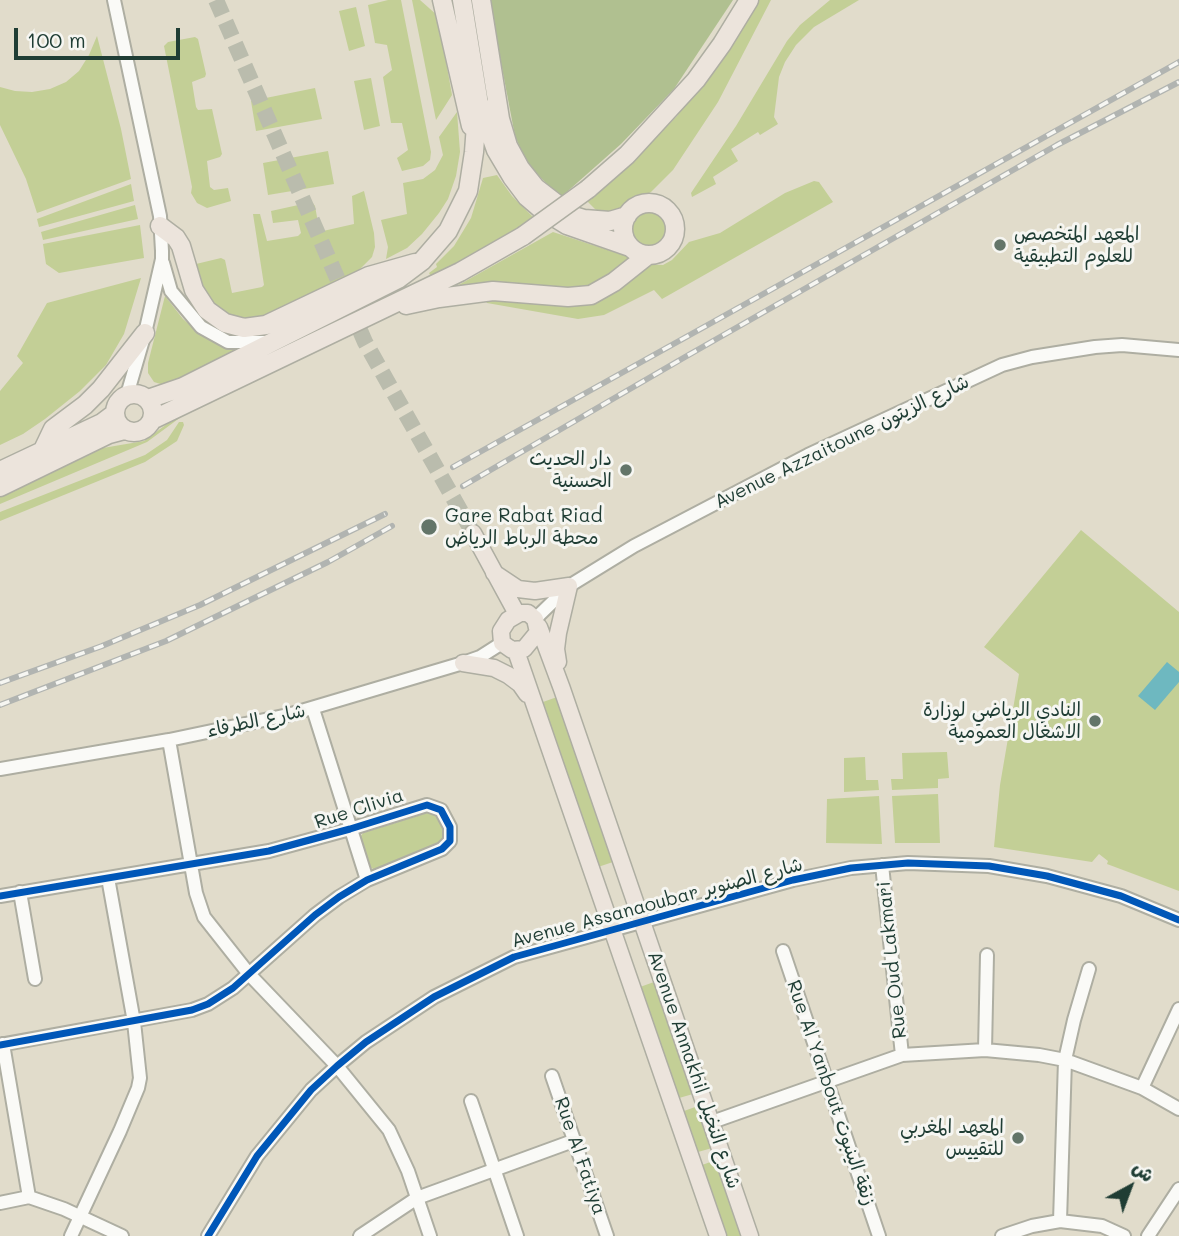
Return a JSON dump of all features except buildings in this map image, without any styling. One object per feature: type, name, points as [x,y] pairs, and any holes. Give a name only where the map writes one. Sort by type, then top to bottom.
[{"type":"highway","points":[[442,0],[462,96],[475,141]]},
{"type":"highway","points":[[463,0],[478,99],[496,150],[512,177],[527,197],[567,225],[648,255]]},
{"type":"highway","points":[[356,321],[407,305],[471,293],[507,291],[552,296],[592,295],[648,255],[662,252],[673,241],[675,225],[671,215],[661,206],[648,203],[636,207],[626,216],[610,221],[584,219],[571,215],[536,188],[520,168],[508,146],[500,119],[481,0]]},
{"type":"highway","points":[[0,486],[109,434],[124,430],[140,432],[152,420],[468,268],[523,236],[588,189],[627,155],[696,80],[749,0]]},
{"type":"highway","points":[[148,399],[183,387],[282,339],[398,279],[422,261],[448,231],[463,204],[471,179],[478,99]]},
{"type":"highway","points":[[626,216],[624,235],[630,247]]},
{"type":"highway","points":[[160,226],[176,238],[181,246],[200,301],[216,318],[244,328],[266,325],[369,276],[422,261]]},
{"type":"highway","points":[[42,452],[53,429],[101,389],[145,333]]},
{"type":"highway","points":[[124,430],[116,422],[114,414],[118,401],[127,394],[138,394],[148,399],[153,409],[152,420]]},
{"type":"highway","points":[[0,471],[102,423],[114,414]]},
{"type":"main road","points":[[473,533],[517,614]]},
{"type":"main road","points":[[494,573],[518,589],[535,591],[569,586],[556,649],[562,689]]},
{"type":"main road","points":[[528,613],[537,623],[534,639],[524,649],[509,647],[500,635],[508,620],[517,614],[528,613]]},
{"type":"main road","name":"Avenue Annakhil شارع النخيل","points":[[537,623],[750,1236]]},
{"type":"main road","name":"Avenue Annakhil شارع النخيل","points":[[509,647],[532,700],[718,1236]]},
{"type":"main road","points":[[463,663],[494,668],[508,675],[520,684],[532,700]]},
{"type":"street","points":[[114,0],[160,226],[162,259],[172,291],[201,327],[221,339],[255,344],[282,339]]},
{"type":"street","points":[[127,394],[145,333],[162,259]]},
{"type":"street","name":"Avenue Azzaitoune شارع الزيتون","points":[[537,623],[569,586],[634,546],[808,455],[1002,365],[1032,357],[1095,347],[1122,345],[1179,350]]},
{"type":"street","name":"شارع الطرفاء","points":[[0,769],[169,740],[313,709],[509,647]]},
{"type":"street","name":"Rue Clivia","points":[[313,709],[366,880]]},
{"type":"street","points":[[169,740],[196,892],[204,917],[249,974],[337,1066],[389,1130],[400,1148],[430,1236]]},
{"type":"street","name":"Rue Clivia","points":[[0,896],[270,851],[427,805],[441,810],[450,827],[450,841],[442,849],[366,880],[315,915],[249,974],[208,1004],[134,1022],[1,1045]]},
{"type":"street","name":"Avenue Assanaoubar شارع الصنوبر","points":[[208,1236],[257,1156],[311,1090],[337,1066],[397,1020],[434,997],[514,957],[793,880],[851,868],[882,865],[942,863],[1013,869],[1121,896],[1179,920]]},
{"type":"street","name":"Rue Oud Lakmari","points":[[882,865],[902,1055]]},
{"type":"street","points":[[71,1236],[138,1088],[139,1069],[134,1022],[108,878]]},
{"type":"street","points":[[20,892],[35,979]]},
{"type":"street","name":"Rue Al Yanbout زنقة الينبوت","points":[[783,951],[879,1236]]},
{"type":"street","points":[[985,1050],[987,955]]},
{"type":"street","points":[[1059,1221],[1065,1060],[1089,969]]},
{"type":"street","points":[[1142,1088],[1179,1009]]},
{"type":"street","points":[[1,1045],[29,1197]]},
{"type":"street","points":[[712,1122],[902,1055],[985,1050],[1065,1060],[1142,1088],[1179,1110]]},
{"type":"street","name":"Rue Al Fatiya","points":[[552,1076],[607,1236]]},
{"type":"street","points":[[471,1101],[517,1236]]},
{"type":"street","points":[[360,1236],[417,1198],[573,1141]]},
{"type":"street","points":[[1149,1236],[1179,1189]]},
{"type":"street","points":[[0,1203],[29,1197],[122,1236]]},
{"type":"street","points":[[1002,1236],[1059,1221],[1102,1226],[1124,1236]]},
{"type":"green space","points":[[401,0],[431,152],[430,160],[423,166],[402,171],[397,158],[408,150],[402,123],[391,123],[383,77],[392,70],[387,45],[375,43],[368,5]]},
{"type":"green space","points":[[412,0],[420,0],[438,16],[452,95],[436,120]]},
{"type":"green space","points":[[489,0],[733,0],[674,89],[621,144],[560,198],[526,162],[515,136]]},
{"type":"green space","points":[[757,0],[771,0],[718,102],[673,170],[651,192],[614,211],[600,214],[587,201],[677,116]]},
{"type":"green space","points":[[830,0],[859,0],[814,27],[796,45],[779,77],[774,117],[778,124],[760,135],[758,132],[731,149],[738,161],[713,177],[716,184],[692,197],[691,193],[736,126],[787,41],[800,25]]},
{"type":"green space","points":[[356,7],[365,46],[349,51],[339,11]]},
{"type":"green space","points":[[97,36],[131,179],[37,213],[26,179],[0,125],[0,87],[32,92],[50,89],[66,82],[79,71]]},
{"type":"green space","points":[[195,37],[198,39],[206,74],[205,77],[192,82],[196,107],[198,110],[212,109],[222,154],[207,161],[210,187],[214,190],[228,188],[231,201],[207,208],[197,203],[191,193],[164,46],[168,42]]},
{"type":"green space","points":[[371,78],[380,126],[364,130],[354,81]]},
{"type":"green space","points":[[315,88],[322,119],[256,131],[251,101]]},
{"type":"green space","points":[[457,112],[460,152],[448,199],[422,234],[407,248],[386,259],[388,247],[381,220],[407,214],[403,183],[423,179],[435,170],[443,155],[439,137]]},
{"type":"green space","points":[[328,151],[334,184],[268,195],[263,163]]},
{"type":"green space","points":[[497,175],[512,196],[534,218],[508,239],[431,277],[429,273],[454,246],[471,218],[483,178]]},
{"type":"green space","points":[[814,181],[819,182],[833,202],[662,299],[654,290],[604,315],[578,319],[487,303],[485,300],[561,302],[644,264],[663,265],[672,260],[689,242],[720,233],[785,193]]},
{"type":"green space","points":[[131,184],[134,201],[39,227],[37,219]]},
{"type":"green space","points":[[364,191],[375,247],[372,257],[359,270],[260,317],[247,319],[228,314],[205,293],[196,264],[221,258],[225,260],[232,293],[264,285],[253,214],[260,214],[267,241],[298,236],[301,233],[298,220],[273,223],[271,211],[312,202],[319,228],[323,231],[354,224],[352,196]]},
{"type":"green space","points":[[135,205],[138,219],[43,240],[41,232]]},
{"type":"green space","points":[[649,210],[663,216],[669,230],[663,244],[649,250],[635,244],[629,230],[635,216]]},
{"type":"green space","points":[[140,225],[144,258],[59,273],[46,264],[43,244]]},
{"type":"green space","points":[[553,232],[626,256],[629,263],[589,289],[455,287]]},
{"type":"green space","points":[[141,278],[124,334],[106,365],[80,391],[45,419],[0,445],[0,391],[23,363],[17,356],[47,303]]},
{"type":"green space","points":[[165,296],[183,319],[203,336],[225,348],[241,352],[167,386],[154,382],[148,373],[148,363]]},
{"type":"green space","points":[[185,414],[147,442],[0,504],[0,492],[97,449],[144,441],[175,418]]},
{"type":"green space","points":[[179,422],[184,425],[177,441],[145,462],[0,521],[0,512],[145,455],[167,440]]},
{"type":"green space","name":"النادي الرياضي لوزارة الاشغال العمومية","points":[[1081,530],[1179,612],[1179,891],[1107,864],[1108,861],[1099,854],[1092,862],[994,847],[1000,785],[1019,674],[984,647]]},
{"type":"green space","points":[[557,697],[613,862],[598,867],[543,702]]},
{"type":"green space","points":[[947,752],[949,778],[938,779],[938,788],[892,790],[891,779],[903,779],[902,753]]},
{"type":"green space","points":[[865,757],[866,780],[878,780],[879,790],[844,792],[844,758]]},
{"type":"green space","points":[[938,794],[940,843],[895,843],[892,796]]},
{"type":"green space","points":[[879,796],[882,844],[826,843],[827,799]]},
{"type":"green space","points":[[430,812],[439,817],[446,834],[440,843],[375,870],[366,865],[358,840],[363,833]]},
{"type":"green space","points":[[654,982],[693,1094],[679,1098],[640,987]]},
{"type":"green space","points":[[698,1106],[712,1148],[698,1152],[684,1111]]},
{"type":"green space","points":[[716,1160],[742,1236],[726,1236],[702,1165]]},
{"type":"water","points":[[1167,662],[1179,672],[1179,682],[1155,710],[1138,696]]},
{"type":"tunnel","points":[[216,0],[365,342],[473,533]]},
{"type":"railway","points":[[453,467],[1179,62]]},
{"type":"railway","points":[[463,486],[1057,145],[1179,82]]},
{"type":"railway","points":[[0,683],[102,646],[200,605],[385,514]]},
{"type":"railway","points":[[0,705],[166,641],[328,562],[392,526]]},
{"type":"cycle path","points":[[0,896],[269,851],[427,805],[441,810],[450,827],[450,841],[442,849],[367,880],[339,897],[233,988],[208,1004],[192,1010],[0,1045]]},
{"type":"cycle path","points":[[208,1236],[257,1156],[311,1090],[337,1066],[366,1042],[434,997],[514,957],[793,880],[851,868],[908,863],[989,866],[1047,876],[1121,896],[1179,920]]},
{"type":"place","name":"المعهد المتخصص للعلوم التطبيقية","points":[[1000,245]]},
{"type":"place","name":"دار الحديث الحسنية","points":[[626,470]]},
{"type":"place","name":"Gare Rabat Riad محطة الرباط الرياض","points":[[429,527]]},
{"type":"place","name":"النادي الرياضي لوزارة الاشغال العمومية","points":[[1095,721]]},
{"type":"place","name":"المعهد المغربي للتقييس","points":[[1018,1138]]}]
